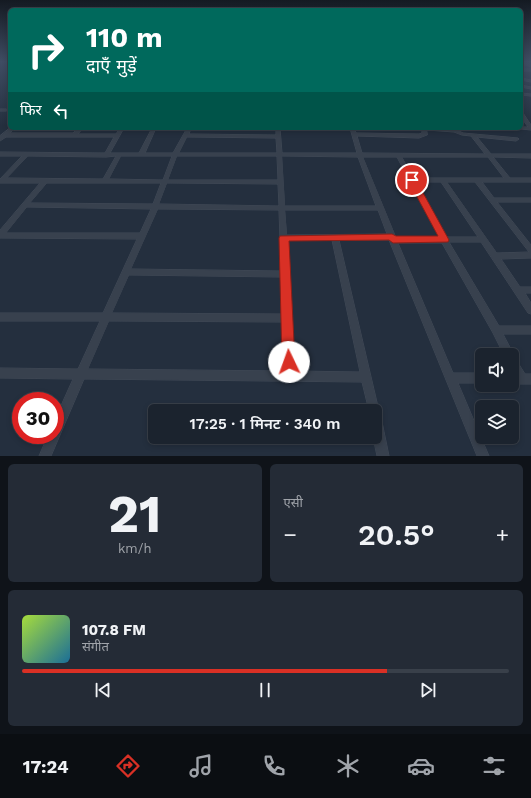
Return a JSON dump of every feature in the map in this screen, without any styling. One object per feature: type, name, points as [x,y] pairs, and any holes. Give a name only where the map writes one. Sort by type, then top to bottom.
[{"type":"street","points":[[0,110],[6,110]]},
{"type":"street","points":[[523,118],[531,128]]},
{"type":"street","points":[[2,137],[11,130]]},
{"type":"street","points":[[44,135],[49,130]]},
{"type":"street","points":[[74,136],[79,130]]},
{"type":"street","points":[[106,155],[121,130]]},
{"type":"street","points":[[141,155],[153,130]]},
{"type":"street","points":[[278,130],[282,182],[290,376]]},
{"type":"street","points":[[353,130],[360,155],[381,208],[483,456]]},
{"type":"street","points":[[354,134],[419,136],[425,134],[425,130]]},
{"type":"street","points":[[455,130],[462,134],[516,139]]},
{"type":"street","points":[[64,412],[105,316],[155,207],[175,155],[187,132],[279,137]]},
{"type":"street","points":[[2,137],[44,135],[118,136]]},
{"type":"street","points":[[473,135],[508,180]]},
{"type":"street","points":[[0,154],[531,156]]},
{"type":"street","points":[[1,181],[27,154]]},
{"type":"street","points":[[105,181],[119,155]]},
{"type":"street","points":[[399,156],[444,240],[505,348]]},
{"type":"street","points":[[412,180],[531,180]]},
{"type":"street","points":[[443,180],[496,256],[531,310]]},
{"type":"street","points":[[477,180],[531,250]]},
{"type":"street","points":[[1,181],[282,182]]},
{"type":"street","points":[[0,235],[45,181]]},
{"type":"street","points":[[492,200],[531,200]]},
{"type":"street","points":[[25,205],[381,208]]},
{"type":"street","points":[[0,235],[142,236]]},
{"type":"street","points":[[284,238],[484,239]]},
{"type":"street","points":[[335,238],[373,404]]},
{"type":"street","points":[[496,256],[531,255]]},
{"type":"street","points":[[126,272],[285,274]]},
{"type":"street","points":[[518,290],[531,290]]},
{"type":"street","points":[[0,316],[287,318]]},
{"type":"street","points":[[496,330],[531,330]]},
{"type":"street","points":[[0,373],[367,377]]},
{"type":"street","points":[[450,378],[475,378]]},
{"type":"street","points":[[45,456],[50,444]]},
{"type":"street","points":[[381,444],[383,456]]},
{"type":"route","points":[[289,362],[284,238],[392,237],[393,240],[444,240],[412,180]]}]
